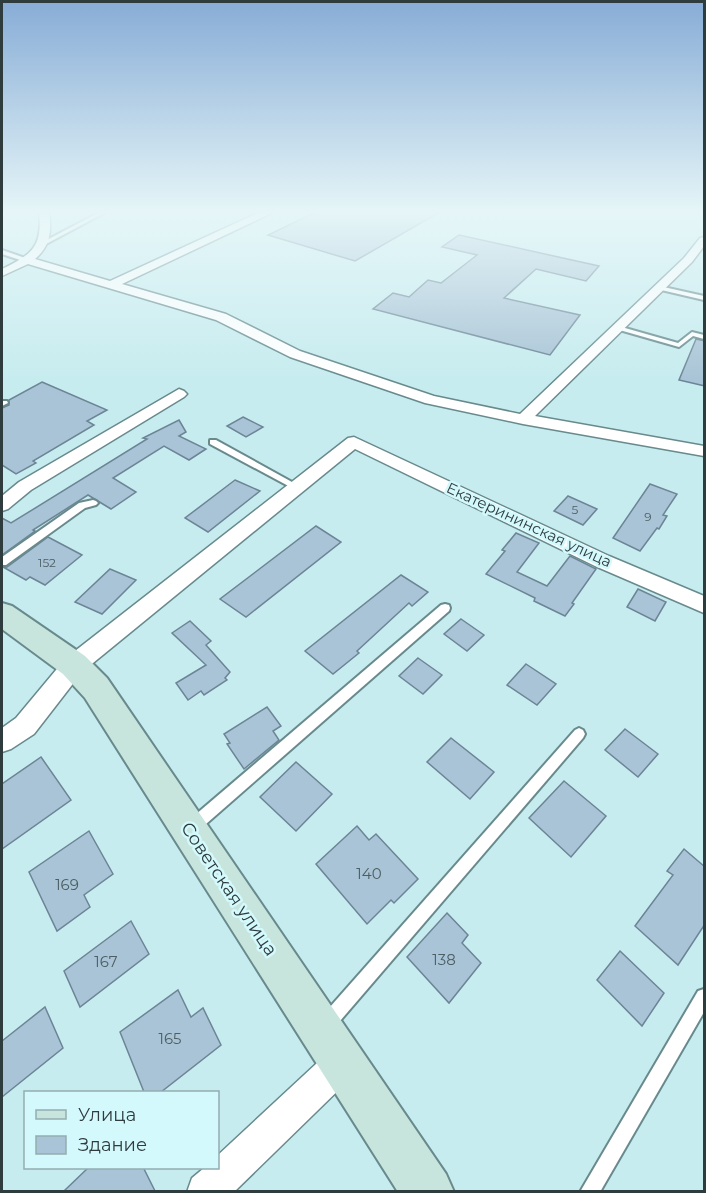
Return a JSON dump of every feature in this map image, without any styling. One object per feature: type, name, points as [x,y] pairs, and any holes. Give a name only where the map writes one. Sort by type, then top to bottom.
[{"type":"street","points":[[52,268],[220,317],[295,354],[430,400],[705,451]]},
{"type":"street","points":[[111,285],[149,268]]},
{"type":"street","points":[[523,419],[678,268]]},
{"type":"street","points":[[2,505],[25,486],[179,394]]},
{"type":"street","name":"Екатерининская улица","points":[[297,487],[354,442],[602,561],[705,605]]},
{"type":"street","points":[[2,741],[25,726],[74,665],[297,487]]},
{"type":"street","name":"Советская улица","points":[[2,614],[74,665],[96,688],[428,1191]]},
{"type":"street","points":[[206,1191],[343,1062]]},
{"type":"lane","points":[[659,288],[705,298]]},
{"type":"lane","points":[[618,328],[679,345],[692,334],[705,337]]},
{"type":"lane","points":[[213,442],[297,487]]},
{"type":"lane","points":[[2,562],[82,505],[93,503]]},
{"type":"lane","points":[[189,829],[445,608]]},
{"type":"lane","points":[[322,1029],[579,734]]},
{"type":"lane","points":[[589,1191],[705,997]]},
{"type":"building","points":[[461,268],[598,268],[586,281],[536,269],[504,298],[580,315],[550,355],[373,309],[393,293],[409,297],[428,280],[441,283]]},
{"type":"building","points":[[696,339],[705,341],[705,386],[679,380]]},
{"type":"building","points":[[42,382],[107,410],[87,421],[94,425],[33,461],[36,463],[16,474],[2,465],[2,408],[9,405],[9,400]]},
{"type":"building","points":[[243,417],[263,427],[246,437],[227,426]]},
{"type":"building","points":[[179,420],[186,432],[179,436],[206,449],[189,460],[164,446],[113,478],[136,492],[111,509],[88,495],[33,530],[35,531],[2,555],[2,518],[11,523],[147,439],[143,438]]},
{"type":"building","points":[[235,480],[260,491],[208,532],[185,518]]},
{"type":"building","points":[[650,484],[677,494],[663,515],[667,516],[659,529],[657,528],[640,551],[613,538]]},
{"type":"building","points":[[568,496],[597,509],[583,525],[554,511]]},
{"type":"building","points":[[316,526],[341,542],[246,617],[220,599]]},
{"type":"building","points":[[516,533],[539,543],[517,572],[547,586],[570,556],[596,569],[565,616],[534,601],[535,598],[486,574]]},
{"type":"building","points":[[48,537],[82,555],[45,585],[30,577],[26,580],[3,567],[7,567]]},
{"type":"building","points":[[110,569],[136,580],[102,614],[75,602]]},
{"type":"building","points":[[401,575],[428,592],[412,606],[409,603],[357,651],[359,653],[333,674],[305,651]]},
{"type":"building","points":[[638,589],[666,602],[655,621],[627,607]]},
{"type":"building","points":[[461,619],[484,635],[467,651],[444,634]]},
{"type":"building","points":[[190,621],[211,641],[206,645],[230,672],[225,678],[227,680],[204,695],[201,691],[188,700],[176,683],[206,665],[172,633]]},
{"type":"building","points":[[418,658],[442,675],[423,694],[399,676]]},
{"type":"building","points":[[526,664],[556,684],[537,705],[507,685]]},
{"type":"building","points":[[267,707],[281,726],[273,731],[279,740],[244,769],[227,744],[230,743],[224,734]]},
{"type":"building","points":[[625,729],[658,754],[638,777],[605,750]]},
{"type":"building","points":[[451,738],[494,772],[470,799],[427,762]]},
{"type":"building","points":[[41,757],[71,800],[2,849],[2,784]]},
{"type":"building","points":[[296,762],[332,794],[296,831],[260,797]]},
{"type":"building","points":[[564,781],[606,816],[571,857],[529,818]]},
{"type":"building","points":[[357,826],[369,840],[376,834],[418,879],[394,903],[391,900],[367,924],[316,864]]},
{"type":"building","points":[[89,831],[113,874],[84,895],[90,907],[57,931],[29,872]]},
{"type":"building","points":[[684,849],[705,867],[705,924],[678,965],[635,926],[673,875],[667,871]]},
{"type":"building","points":[[447,913],[468,935],[462,943],[481,963],[449,1003],[407,957]]},
{"type":"building","points":[[131,921],[149,954],[80,1007],[64,971]]},
{"type":"building","points":[[620,951],[664,993],[642,1026],[597,980]]},
{"type":"building","points":[[178,990],[191,1017],[203,1008],[221,1045],[162,1091],[144,1091],[120,1032]]},
{"type":"building","points":[[45,1007],[63,1048],[2,1097],[2,1041]]},
{"type":"building","points":[[87,1169],[144,1169],[155,1191],[64,1191]]}]
